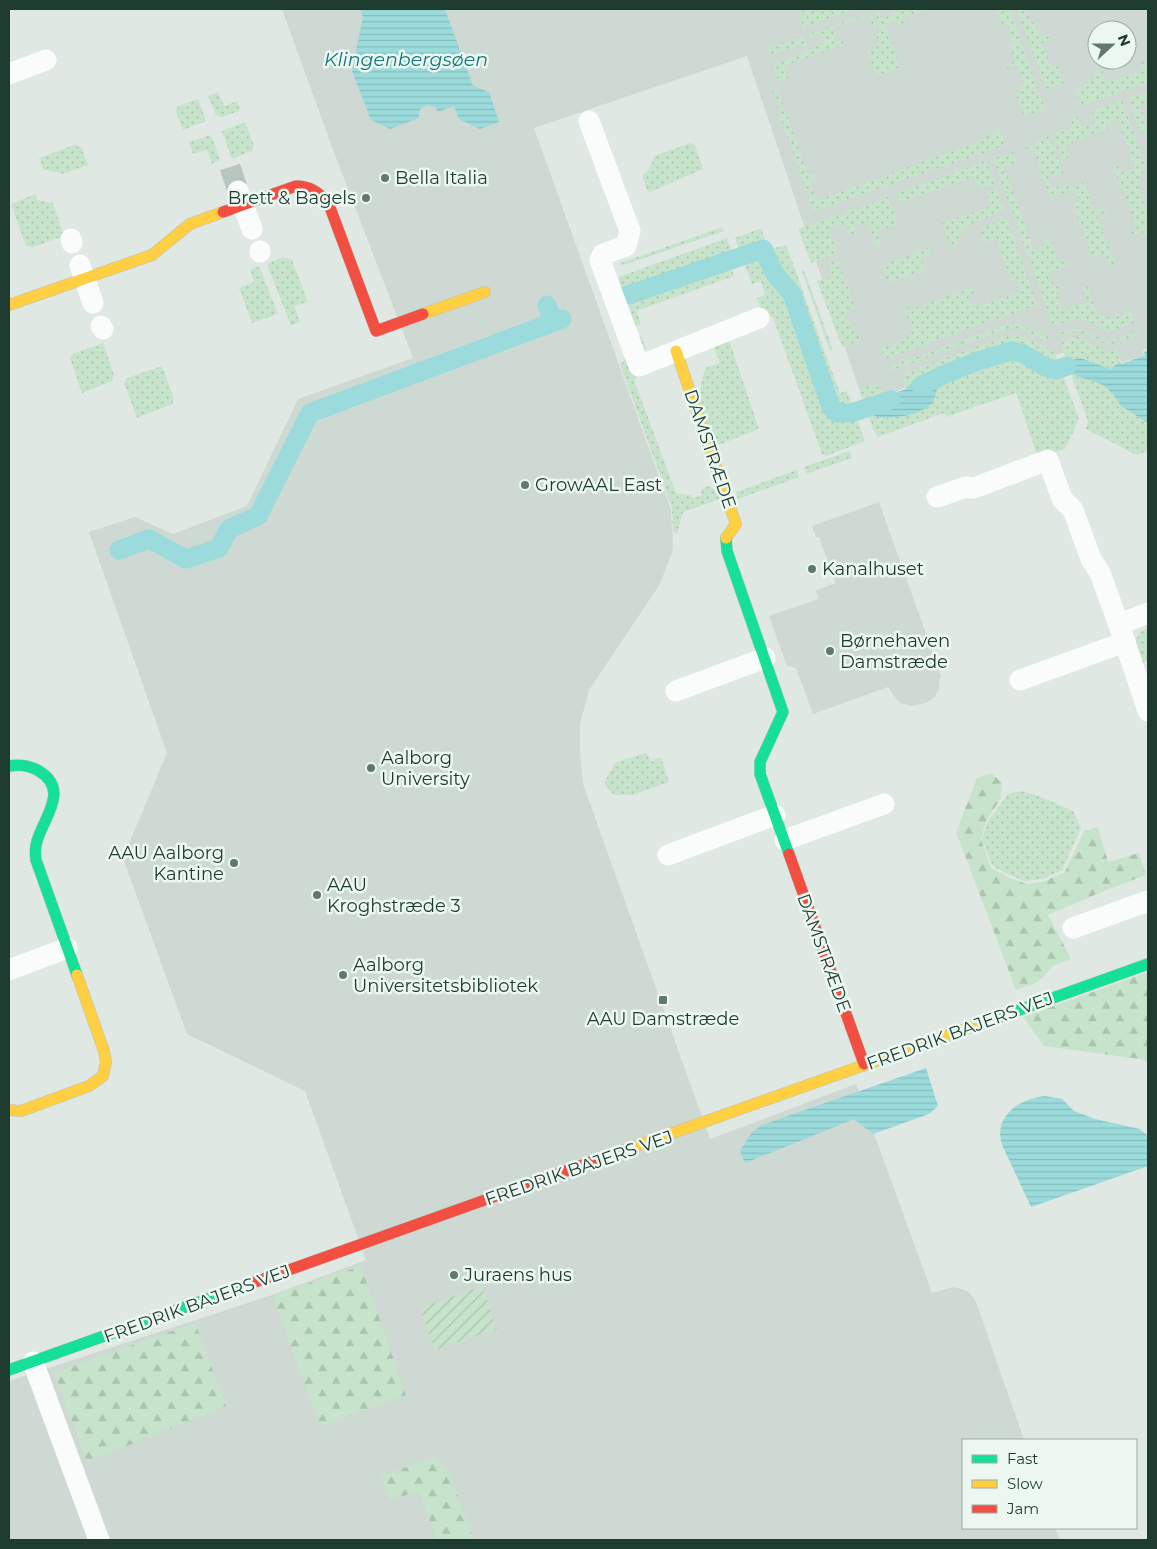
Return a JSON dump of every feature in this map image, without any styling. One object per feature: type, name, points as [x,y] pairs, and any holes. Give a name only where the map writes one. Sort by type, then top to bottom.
[{"type":"street","points":[[9,74],[46,60]]},
{"type":"street","points":[[589,121],[630,231],[626,246],[604,254],[600,260],[639,366],[676,351],[706,345],[759,318]]},
{"type":"street","points":[[9,305],[156,266],[183,241],[245,210],[309,196],[319,197],[328,202],[376,331],[485,292]]},
{"type":"street","points":[[9,320],[87,284]]},
{"type":"street","name":"DAMSTRÆDE","points":[[676,351],[736,524],[725,539],[727,552],[783,712],[760,762],[760,774],[864,1064]]},
{"type":"street","points":[[937,497],[966,487],[974,488],[1048,460],[1062,499],[1073,510],[1091,559],[1100,573],[1148,711]]},
{"type":"street","points":[[1020,680],[1122,633],[1148,613]]},
{"type":"street","points":[[676,691],[765,658]]},
{"type":"street","points":[[9,766],[24,764],[32,766],[47,777],[53,785],[53,804],[37,841],[35,853],[104,1051],[106,1062],[102,1076],[98,1081],[89,1086],[21,1111],[9,1110]]},
{"type":"street","points":[[785,840],[884,804]]},
{"type":"street","points":[[668,855],[775,815]]},
{"type":"street","points":[[1073,928],[1148,901]]},
{"type":"street","points":[[9,970],[67,948]]},
{"type":"street","name":"FREDRIK BAJERS VEJ","points":[[9,1370],[670,1136],[864,1064],[1148,964]]},
{"type":"street","points":[[33,1362],[99,1540]]},
{"type":"shaded area","name":"Aalborg University","points":[[282,9],[1148,9],[1148,348],[1142,350],[1144,355],[1122,363],[1120,358],[1105,363],[1073,349],[1050,357],[1014,343],[904,382],[905,388],[883,396],[862,398],[747,56],[534,128],[671,510],[673,549],[660,584],[589,690],[580,724],[580,751],[583,784],[710,1139],[856,1084],[932,1293],[953,1287],[969,1292],[976,1302],[1024,1439],[962,1439],[962,1529],[1055,1529],[1060,1540],[9,1540],[9,1381],[272,1295],[366,1260],[305,1091],[187,1034],[123,858],[167,753],[89,532],[135,517],[173,534],[247,506],[298,399],[413,358],[332,147]]},
{"type":"shaded area","points":[[879,502],[941,676],[939,690],[934,698],[926,703],[911,706],[897,700],[888,687],[813,714],[796,668],[787,666],[769,616],[819,599],[816,590],[836,583],[819,537],[816,537],[812,526]]},
{"type":"green space","points":[[811,9],[858,9],[804,28],[799,14]]},
{"type":"green space","points":[[894,9],[929,9],[904,18],[905,23],[899,26],[897,20],[885,24],[901,67],[876,76],[867,51],[880,46],[875,33],[881,31],[874,12],[879,11],[882,19],[895,13]]},
{"type":"green space","points":[[997,9],[1010,9],[1045,109],[1024,116],[1015,93],[1019,92],[1020,86],[1024,84],[1017,65],[1008,69],[1006,64],[1015,61],[1010,46],[1014,44],[1007,25],[1003,26]]},
{"type":"green space","points":[[1017,9],[1026,9],[1031,23],[1035,22],[1040,37],[1050,34],[1052,40],[1042,43],[1051,67],[1057,65],[1061,67],[1059,71],[1064,84],[1046,90]]},
{"type":"green space","points":[[871,13],[877,29],[874,30],[868,16],[832,29],[836,41],[842,40],[844,45],[784,66],[788,78],[779,82],[774,67],[776,64],[806,53],[805,51],[825,43],[822,35],[811,39],[809,34]]},
{"type":"green space","points":[[803,36],[808,46],[804,48],[802,44],[772,55],[773,62],[768,48]]},
{"type":"green space","points":[[1145,60],[1148,67],[1148,83],[1081,106],[1075,90],[1095,80],[1093,74],[1096,71],[1104,70],[1101,75],[1106,77],[1108,82],[1142,70],[1139,62]]},
{"type":"green space","points":[[778,90],[808,175],[815,173],[817,178],[810,180],[817,200],[975,143],[1001,130],[1006,145],[813,212],[772,91]]},
{"type":"green space","points":[[218,92],[224,106],[237,101],[241,110],[222,117],[216,115],[208,96]]},
{"type":"green space","points":[[1148,92],[1148,101],[1140,105],[1148,130],[1140,133],[1129,98]]},
{"type":"green space","points":[[198,99],[206,121],[183,130],[176,112],[178,106]]},
{"type":"green space","points":[[1122,100],[1146,166],[1137,183],[1148,216],[1148,243],[1144,232],[1132,237],[1130,232],[1137,229],[1114,168],[1120,166],[1123,172],[1135,168],[1118,120],[1106,124],[1108,129],[1066,145],[1070,157],[1062,160],[1052,134],[1071,127],[1069,119],[1077,116],[1081,127],[1096,122],[1092,111]]},
{"type":"green space","points":[[245,122],[254,146],[252,151],[232,159],[222,131]]},
{"type":"green space","points":[[208,136],[212,137],[220,160],[212,164],[207,150],[193,154],[189,142]]},
{"type":"green space","points":[[1049,136],[1063,173],[1048,178],[1052,189],[1070,183],[1072,187],[1085,182],[1095,210],[1106,206],[1108,212],[1097,216],[1115,264],[1109,266],[1104,254],[1092,258],[1073,204],[1079,201],[1075,189],[1050,198],[1033,150],[1027,151],[1026,148],[1034,145],[1033,142]]},
{"type":"green space","points":[[690,143],[695,145],[703,169],[648,193],[642,175],[647,172],[655,156]]},
{"type":"green space","points":[[74,145],[81,147],[88,165],[63,174],[43,169],[39,158]]},
{"type":"green space","points":[[1013,152],[1017,162],[1004,167],[1034,249],[1046,245],[1044,239],[1050,237],[1059,263],[1069,260],[1071,265],[1049,273],[1054,286],[1059,284],[1061,290],[1056,292],[1062,310],[1087,302],[1082,289],[1088,287],[1098,314],[1114,319],[1115,314],[1118,313],[1119,316],[1123,316],[1124,311],[1130,309],[1135,323],[1109,332],[1078,318],[1053,326],[993,159]]},
{"type":"green space","points":[[986,161],[995,184],[979,189],[974,177],[900,203],[897,193]]},
{"type":"green space","points":[[997,189],[1005,211],[965,226],[955,246],[951,248],[942,223],[991,206],[986,193]]},
{"type":"green space","points":[[36,194],[37,200],[53,203],[64,236],[33,247],[26,246],[11,204]]},
{"type":"green space","points":[[888,197],[898,224],[877,232],[881,244],[876,246],[867,222],[854,226],[856,233],[850,235],[846,223],[828,229],[837,254],[811,263],[798,229]]},
{"type":"green space","points":[[1007,218],[1037,305],[885,359],[881,347],[886,345],[891,347],[895,342],[900,344],[902,339],[908,337],[912,329],[904,309],[910,307],[912,309],[973,287],[975,294],[969,296],[973,308],[1021,291],[1017,279],[1011,281],[996,239],[984,243],[980,233],[982,227]]},
{"type":"green space","points":[[722,227],[724,231],[621,266],[621,263]]},
{"type":"green space","points":[[761,228],[765,240],[771,243],[774,248],[786,245],[840,393],[847,391],[865,441],[826,456],[822,454],[773,318],[762,313],[757,298],[765,295],[761,281],[752,284],[735,238]]},
{"type":"green space","points":[[727,238],[737,268],[732,270],[734,276],[639,310],[637,313],[641,324],[633,327],[636,338],[641,336],[646,349],[643,351],[637,346],[616,288],[619,277]]},
{"type":"green space","points":[[930,247],[932,255],[921,259],[925,270],[888,283],[882,265]]},
{"type":"green space","points":[[283,257],[292,260],[308,302],[294,306],[300,322],[291,326],[267,264]]},
{"type":"green space","points":[[838,260],[855,307],[847,311],[848,314],[845,319],[850,320],[852,323],[849,328],[854,329],[861,340],[842,347],[817,281],[833,276],[829,263]]},
{"type":"green space","points":[[259,266],[278,314],[252,323],[239,288],[254,282],[250,270]]},
{"type":"green space","points":[[804,270],[833,350],[830,351],[802,271]]},
{"type":"green space","points":[[1015,322],[1050,336],[1051,340],[1048,341],[1014,327],[889,371],[888,367]]},
{"type":"green space","points":[[1076,328],[1108,341],[1139,331],[1140,334],[1109,345],[1076,331],[1057,337],[1056,334]]},
{"type":"green space","points":[[1015,333],[1054,351],[1079,419],[1065,449],[1038,458],[1016,393],[946,417],[944,413],[878,437],[873,430],[859,389],[878,382],[884,397],[868,402],[866,406],[936,390],[938,382],[943,375],[939,373],[908,386],[906,389],[901,374]]},
{"type":"green space","points":[[1078,336],[1109,352],[1116,349],[1120,362],[1110,369],[1081,358],[1067,361],[1060,343]]},
{"type":"green space","points":[[728,337],[759,429],[716,446],[702,408],[702,379],[706,368],[720,363],[714,347]]},
{"type":"green space","points":[[103,343],[114,375],[112,381],[82,393],[70,359],[72,354]]},
{"type":"green space","points":[[628,353],[637,377],[634,380],[676,493],[691,495],[692,498],[702,495],[701,490],[709,485],[723,498],[683,512],[677,534],[673,531],[672,508],[620,364]]},
{"type":"green space","points":[[162,366],[174,399],[172,404],[137,418],[124,383],[127,378]]},
{"type":"green space","points":[[1071,374],[1103,385],[1113,394],[1121,406],[1148,423],[1148,451],[1137,455],[1086,429],[1088,421]]},
{"type":"green space","points":[[849,451],[852,458],[806,474],[804,467]]},
{"type":"green space","points":[[797,470],[799,477],[738,499],[736,492]]},
{"type":"green space","points":[[1148,628],[1148,661],[1137,665],[1133,645],[1141,631]]},
{"type":"green space","points":[[646,753],[651,761],[661,757],[669,782],[632,795],[614,795],[604,783],[616,762]]},
{"type":"green space","points":[[992,773],[1002,783],[1001,798],[986,821],[981,839],[991,868],[1027,884],[1045,881],[1065,872],[1084,831],[1098,827],[1108,862],[1139,853],[1146,875],[1048,915],[1071,959],[1054,965],[1038,982],[1016,990],[956,832],[977,778]]},
{"type":"green space","points":[[1021,791],[1039,796],[1073,811],[1081,828],[1062,870],[1043,879],[1025,881],[1005,873],[992,865],[982,839],[987,823],[1008,794]]},
{"type":"green space","points":[[1148,972],[1148,1062],[1140,1059],[1044,1046],[1023,1017]]},
{"type":"green space","points":[[361,1266],[406,1395],[320,1426],[272,1295]]},
{"type":"green space","points":[[482,1286],[497,1329],[435,1350],[420,1308]]},
{"type":"green space","points":[[195,1323],[226,1406],[87,1462],[54,1373]]},
{"type":"green space","points":[[434,1457],[449,1472],[474,1540],[437,1540],[419,1491],[390,1500],[381,1476]]},
{"type":"water","name":"Klingenbergsøen","points":[[360,9],[445,9],[473,86],[489,92],[499,122],[480,129],[459,119],[454,106],[438,112],[436,108],[429,105],[421,109],[419,118],[390,129],[371,120],[352,71],[363,17]]},
{"type":"water","points":[[1148,350],[1148,423],[1121,406],[1113,394],[1103,385],[1071,374],[1067,361],[1081,358],[1110,369],[1120,362],[1122,364],[1145,355],[1144,352]]},
{"type":"water","points":[[940,373],[944,379],[938,382],[934,400],[922,410],[889,418],[875,416],[867,408],[868,402],[906,389],[908,386]]},
{"type":"water","points":[[926,1068],[938,1106],[929,1114],[873,1134],[854,1119],[745,1163],[740,1151],[752,1132],[762,1125]]},
{"type":"water","points":[[1045,1096],[1062,1099],[1074,1111],[1095,1119],[1140,1129],[1148,1136],[1148,1166],[1031,1207],[1002,1145],[1001,1126],[1010,1111],[1018,1105]]},
{"type":"waterway","points":[[628,295],[763,249],[775,274],[792,294],[831,407],[837,413],[851,413],[891,400]]},
{"type":"waterway","points":[[547,305],[553,322]]},
{"type":"waterway","points":[[119,550],[149,539],[186,559],[219,548],[229,529],[258,516],[310,413],[562,319]]},
{"type":"waterway","points":[[921,386],[978,361],[1011,351],[1022,353],[1045,367],[1056,370],[1067,366]]},
{"type":"tunnel","points":[[230,167],[238,191]]},
{"type":"traffic: fast","points":[[726,538],[727,551],[783,712],[760,762],[760,774],[789,854]]},
{"type":"traffic: fast","points":[[9,766],[32,767],[48,778],[53,787],[52,804],[36,843],[36,860],[77,975]]},
{"type":"traffic: fast","points":[[991,1020],[1148,964]]},
{"type":"traffic: fast","points":[[9,1370],[244,1286]]},
{"type":"traffic: slow","points":[[9,305],[152,255],[190,224],[223,212]]},
{"type":"traffic: slow","points":[[423,314],[485,292]]},
{"type":"traffic: slow","points":[[676,351],[736,524],[726,538]]},
{"type":"traffic: slow","points":[[9,1110],[21,1111],[89,1086],[103,1076],[106,1062],[104,1051],[77,975]]},
{"type":"traffic: slow","points":[[594,1161],[991,1020]]},
{"type":"traffic: jam","points":[[223,212],[296,186],[314,190],[328,202],[376,331],[423,314]]},
{"type":"traffic: jam","points":[[789,854],[864,1064]]},
{"type":"traffic: jam","points":[[244,1286],[594,1161]]},
{"type":"place","name":"Bella Italia","points":[[385,178]]},
{"type":"place","name":"Brett & Bagels","points":[[366,198]]},
{"type":"place","name":"GrowAAL East","points":[[525,485]]},
{"type":"place","name":"Kanalhuset","points":[[812,569]]},
{"type":"place","name":"Børnehaven Damstræde","points":[[830,651]]},
{"type":"place","name":"Aalborg University","points":[[371,768]]},
{"type":"place","name":"AAU Aalborg Kantine","points":[[234,863]]},
{"type":"place","name":"AAU Kroghstræde 3","points":[[317,895]]},
{"type":"place","name":"Aalborg Universitetsbibliotek","points":[[343,975]]},
{"type":"place","name":"AAU Damstræde","points":[[663,1000]]},
{"type":"place","name":"Juraens hus","points":[[454,1275]]}]
